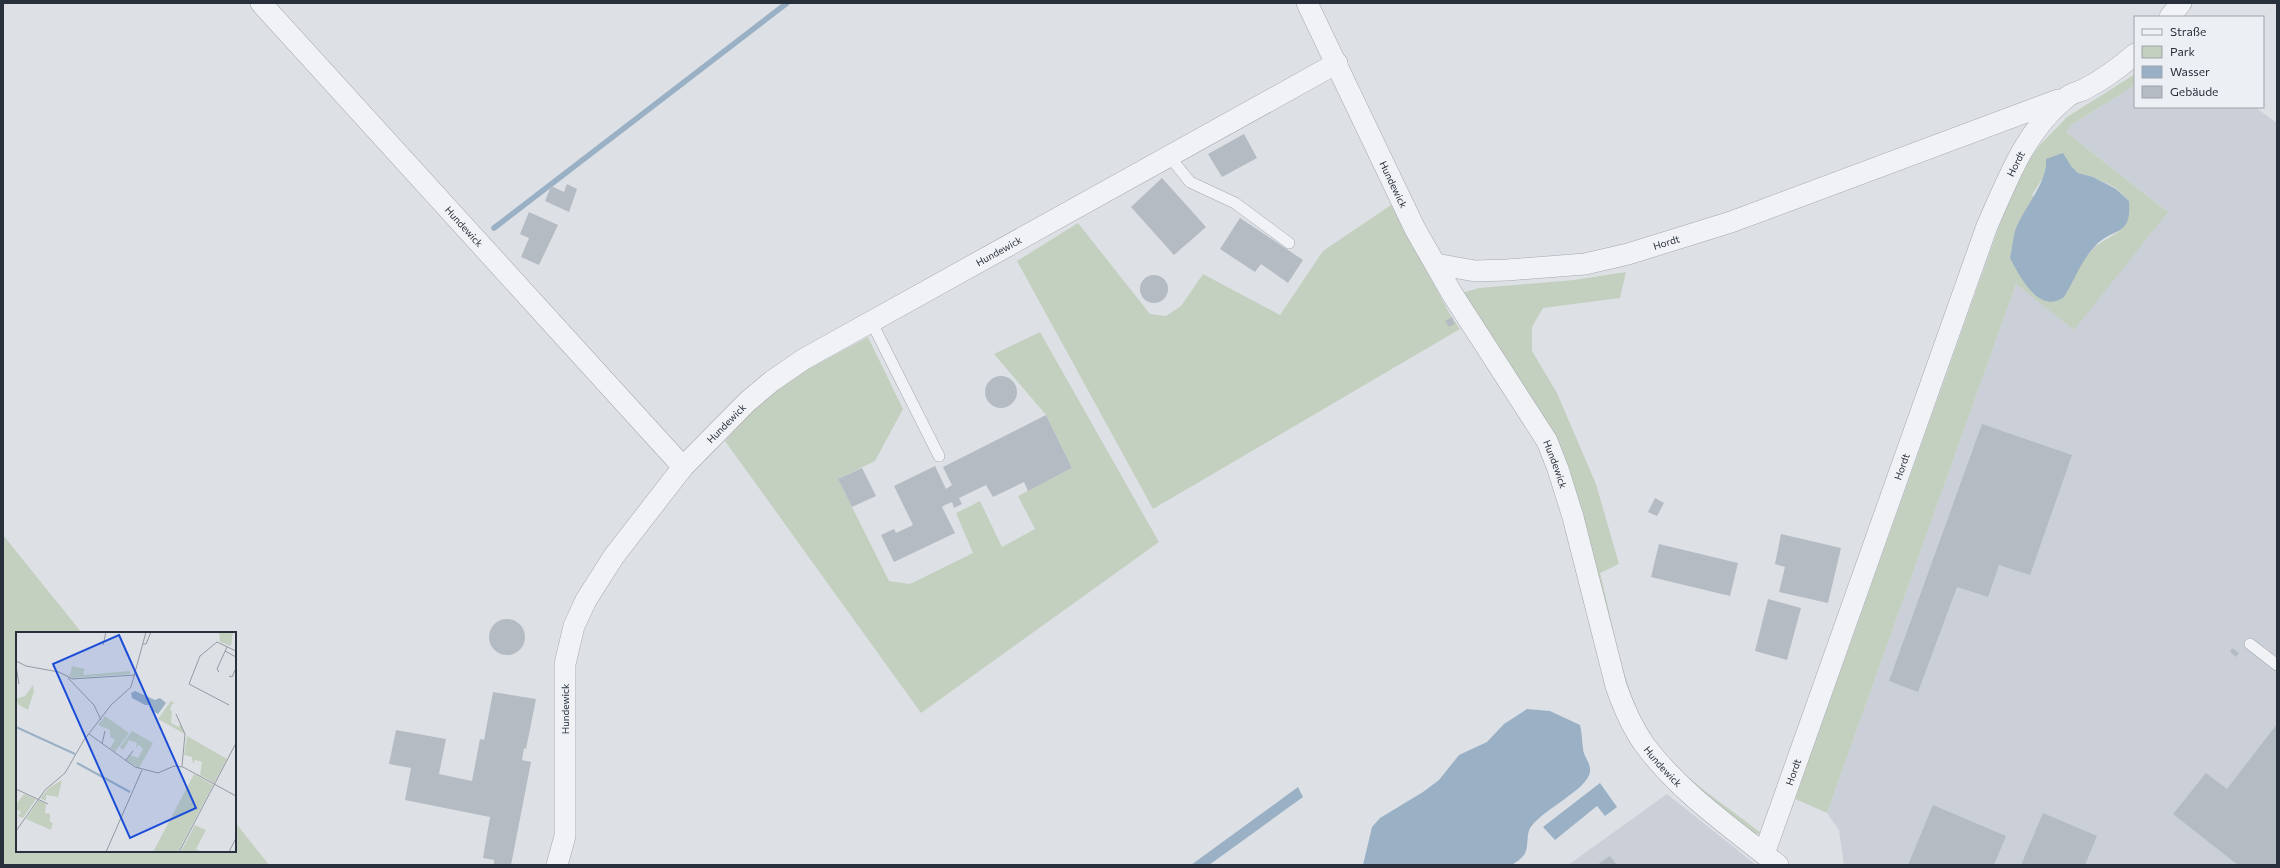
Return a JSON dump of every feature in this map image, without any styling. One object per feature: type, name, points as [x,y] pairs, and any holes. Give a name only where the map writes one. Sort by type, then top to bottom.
[{"type":"street","name":"Hundewick","points":[[261,3],[683,468]]},
{"type":"street","name":"Hundewick","points":[[1307,3],[1337,63],[1415,230],[1547,441],[1558,469],[1573,517],[1616,686],[1625,710],[1644,744],[1668,771],[1702,804],[1771,859]]},
{"type":"street","points":[[2171,16],[2181,3]]},
{"type":"street","name":"Hordt","points":[[1435,264],[1475,271],[1508,270],[1585,264],[1628,254],[1732,222],[2067,96],[2112,73],[2134,55]]},
{"type":"street","name":"Hundewick","points":[[557,865],[565,836],[566,664],[574,626],[601,574],[683,468],[747,402],[772,381],[804,359],[1337,63]]},
{"type":"street","name":"Hordt","points":[[1771,859],[1987,226],[2028,139],[2040,121],[2067,96]]},
{"type":"lane","points":[[1169,156],[1190,182],[1235,203],[1289,243]]},
{"type":"lane","points":[[872,321],[939,456]]},
{"type":"lane","points":[[2250,644],[2277,665]]},
{"type":"shaded area","points":[[2134,86],[2134,108],[2256,108],[2277,123],[2277,865],[1844,865],[1839,830],[1827,813],[2016,284],[2167,211],[2066,132],[2073,124]]},
{"type":"shaded area","points":[[1667,794],[1756,865],[1568,865]]},
{"type":"green space","points":[[2134,75],[2134,86],[2073,124],[2066,132],[2168,212],[2074,330],[2016,284],[1827,813],[1795,799],[2016,179],[2040,145],[2067,117]],"holes":[[[2046,164],[2071,166],[2078,173],[2093,177],[2116,188],[2129,201],[2127,222],[2117,233],[2103,241],[2089,254],[2032,195],[2044,176]]]},
{"type":"green space","points":[[1391,205],[1451,316],[1460,329],[1153,509],[1017,261],[1078,223],[1150,314],[1166,316],[1181,306],[1203,274],[1280,315],[1323,251]]},
{"type":"green space","points":[[1626,272],[1620,298],[1543,308],[1532,327],[1532,351],[1557,393],[1596,484],[1619,564],[1600,573],[1622,664],[1637,709],[1647,729],[1659,747],[1682,771],[1707,793],[1761,833],[1752,835],[1686,786],[1631,714],[1566,477],[1458,294],[1479,288],[1574,280]]},
{"type":"green space","points":[[1040,332],[1159,542],[921,713],[725,441],[762,399],[790,379],[868,337],[903,409],[875,461],[838,479],[889,581],[910,584],[973,553],[956,513],[980,501],[1002,547],[1035,529],[1018,496],[1072,468],[1046,415],[994,354]]},
{"type":"green space","points":[[3,535],[81,632],[16,632],[16,852],[236,852],[236,823],[269,865],[3,865]]},
{"type":"water","points":[[2063,153],[2071,166],[2078,173],[2093,177],[2116,189],[2129,201],[2128,221],[2120,230],[2103,239],[2096,245],[2082,263],[2064,297],[2055,301],[2046,301],[2039,298],[2031,291],[2019,275],[2010,258],[2015,231],[2043,177],[2046,168],[2046,159]]},
{"type":"water","points":[[1527,709],[1550,711],[1580,725],[1584,752],[1590,772],[1587,779],[1581,786],[1544,814],[1530,828],[1526,852],[1521,858],[1512,865],[1363,865],[1372,827],[1380,818],[1423,792],[1439,780],[1459,755],[1487,742],[1504,724]]},
{"type":"water","points":[[1600,783],[1617,807],[1605,816],[1597,806],[1555,840],[1543,827]]},
{"type":"water","points":[[1298,787],[1303,797],[1209,865],[1191,865]]},
{"type":"building","points":[[1244,134],[1257,158],[1222,177],[1208,154]]},
{"type":"building","points":[[1162,178],[1206,227],[1174,255],[1131,207]]},
{"type":"building","points":[[567,184],[577,189],[569,212],[545,201],[551,186],[564,192]]},
{"type":"building","points":[[529,212],[558,225],[539,265],[521,257],[529,238],[520,234]]},
{"type":"building","points":[[1240,218],[1303,260],[1288,283],[1261,264],[1255,272],[1220,249]]},
{"type":"building","points":[[1154,275],[1164,279],[1168,289],[1164,299],[1154,303],[1144,299],[1140,289],[1144,279]]},
{"type":"building","points":[[1452,317],[1455,324],[1449,327],[1445,321]]},
{"type":"building","points":[[1001,376],[1007,377],[1014,383],[1017,392],[1016,398],[1010,405],[1001,408],[995,407],[988,401],[985,392],[986,386],[992,379]]},
{"type":"building","points":[[1046,415],[1072,468],[1028,491],[1024,482],[993,497],[986,485],[959,498],[962,504],[954,508],[952,502],[945,505],[942,507],[955,533],[894,562],[881,535],[894,529],[896,533],[913,525],[894,486],[935,466],[946,489],[952,485],[943,467]]},
{"type":"building","points":[[1982,424],[2072,455],[2030,575],[1999,565],[1988,597],[1957,587],[1918,692],[1889,681]]},
{"type":"building","points":[[862,468],[876,496],[852,507],[838,479]]},
{"type":"building","points":[[1655,498],[1664,503],[1657,516],[1648,512]]},
{"type":"building","points":[[1781,534],[1841,548],[1828,603],[1779,592],[1785,567],[1775,564]]},
{"type":"building","points":[[1659,544],[1738,563],[1730,596],[1651,577]]},
{"type":"building","points":[[1768,599],[1801,608],[1787,660],[1755,651]]},
{"type":"building","points":[[511,619],[520,624],[524,630],[524,644],[520,650],[511,655],[503,655],[494,650],[490,644],[489,633],[494,624],[500,620]]},
{"type":"building","points":[[2232,648],[2239,653],[2236,657],[2230,652]]},
{"type":"building","points":[[493,692],[536,699],[526,749],[524,748],[522,760],[531,762],[511,865],[494,865],[494,860],[483,858],[490,817],[405,800],[411,768],[389,764],[396,730],[446,739],[439,774],[472,781],[480,739],[484,740]]},
{"type":"building","points":[[2277,724],[2277,865],[2238,865],[2173,814],[2206,773],[2227,789]]},
{"type":"building","points":[[1933,805],[2006,836],[1994,865],[1908,865]]},
{"type":"building","points":[[2043,813],[2097,836],[2085,865],[2021,865]]},
{"type":"building","points":[[1610,856],[1617,865],[1597,865]]},
{"type":"waterway","points":[[494,228],[787,3]]}]
